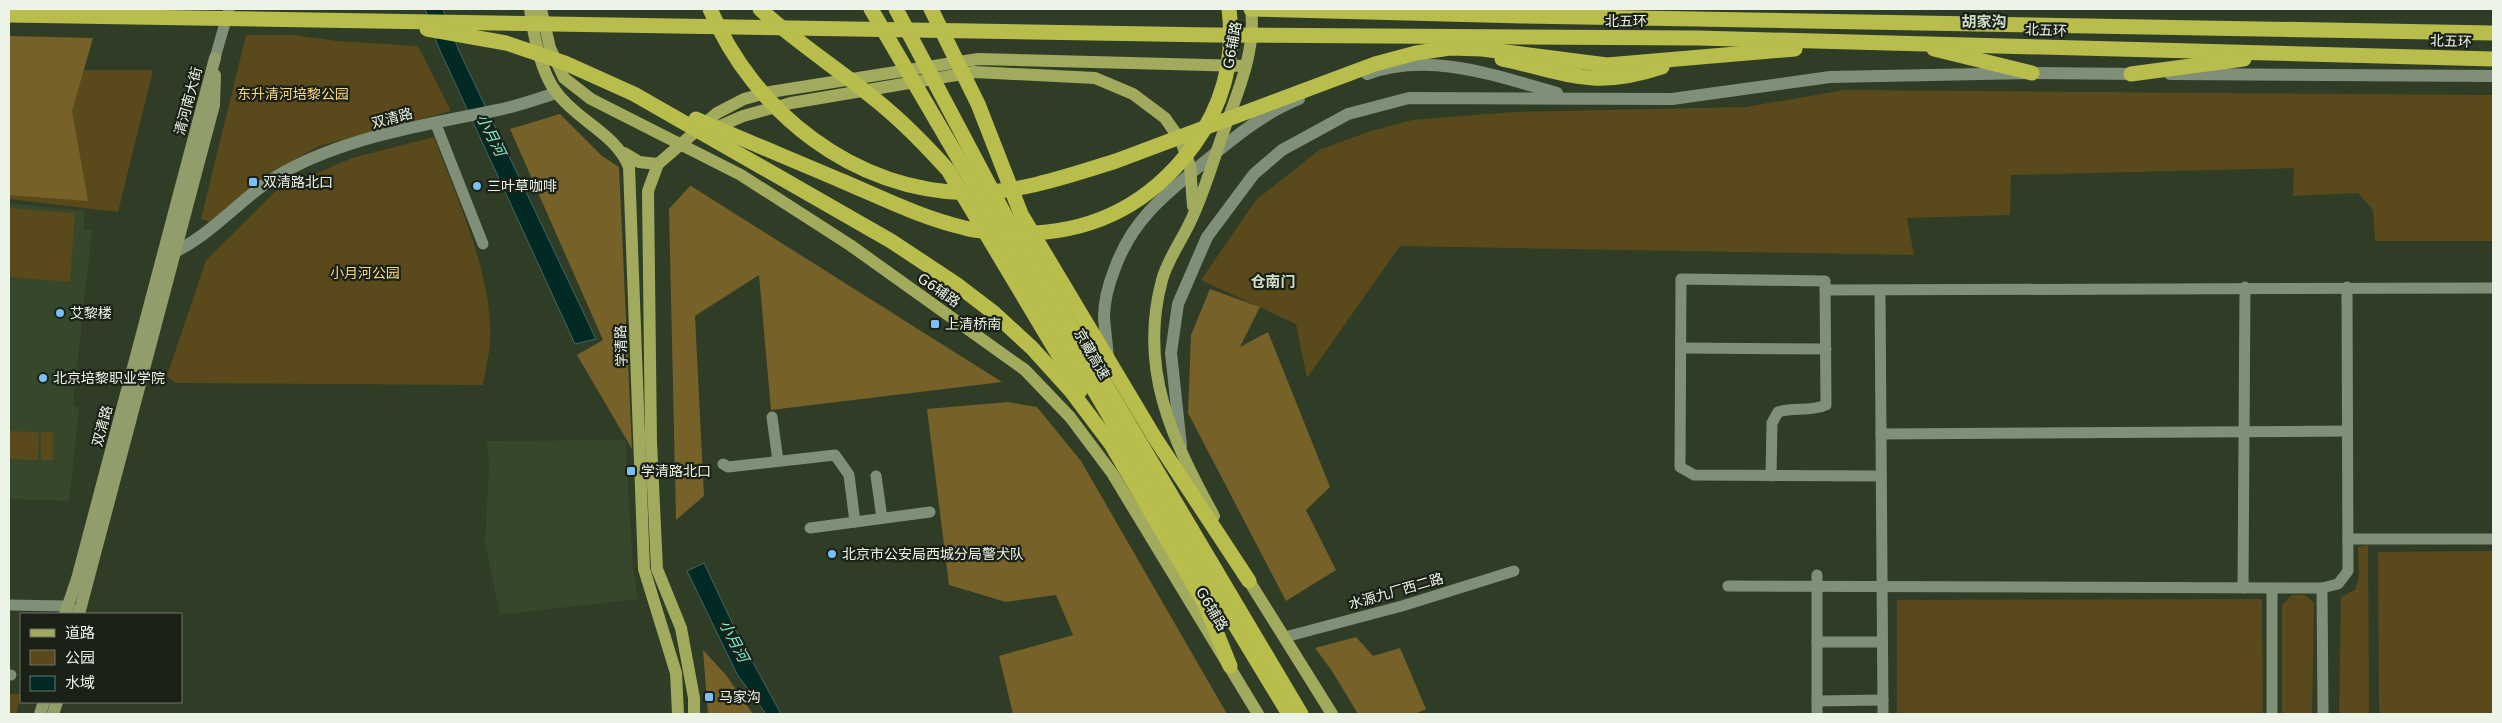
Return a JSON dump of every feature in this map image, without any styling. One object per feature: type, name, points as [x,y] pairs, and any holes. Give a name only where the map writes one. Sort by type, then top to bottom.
[{"type":"highway","points":[[710,9],[720,35],[769,103],[799,130],[835,156],[877,175],[917,188],[969,193],[1024,188],[1116,161],[1295,97],[1374,64],[1416,53],[1483,55],[1570,77],[1606,80],[1635,76],[1682,60],[1731,53],[1899,42],[2032,73]]},
{"type":"highway","points":[[760,9],[777,25],[888,110],[920,139],[948,170],[1206,606],[1230,666]]},
{"type":"highway","name":"京藏高速","points":[[871,9],[1131,453],[1288,714]]},
{"type":"highway","name":"京藏高速","points":[[896,9],[944,96],[1005,215],[1302,714]]},
{"type":"highway","points":[[931,9],[978,104],[1021,214],[1155,438],[1248,581]]},
{"type":"highway","points":[[369,20],[506,43],[565,63],[634,94],[924,215],[966,229],[1019,234],[1060,231],[1104,218],[1146,196],[1173,172],[1211,120],[1224,88],[1230,56],[1229,9]]},
{"type":"highway","name":"北五环","points":[[1251,9],[1522,16],[2493,33]]},
{"type":"highway","points":[[1469,9],[1522,16]]},
{"type":"highway","name":"北五环","points":[[9,15],[1213,35],[1698,38],[2493,59]]},
{"type":"highway","points":[[2131,74],[2289,53]]},
{"type":"highway","points":[[634,94],[824,201],[956,284],[994,313],[1032,348],[1071,391],[1111,444]]},
{"type":"main road","points":[[530,9],[536,42],[556,93],[624,153],[639,162],[658,164]]},
{"type":"main road","name":"G6辅路","points":[[541,9],[550,48],[564,78],[591,99],[742,176],[850,245],[1024,370],[1070,417],[1112,473],[1258,714]]},
{"type":"main road","name":"G6辅路","points":[[1251,9],[1253,22],[1239,88],[1192,218],[1162,278],[1154,314],[1153,345],[1164,412],[1182,458],[1248,581],[1332,714]]},
{"type":"main road","name":"清河南大街","points":[[174,253],[214,105],[215,58]]},
{"type":"main road","name":"清河南大街","points":[[160,259],[215,58]]},
{"type":"main road","name":"学清路","points":[[694,714],[694,698],[681,628],[657,569],[657,528],[651,442],[648,191],[658,164],[717,113],[744,99],[770,92],[978,59],[1245,66]]},
{"type":"main road","points":[[679,145],[743,116],[791,103],[974,72],[1096,78],[1133,94],[1165,118],[1181,140],[1190,166],[1193,190],[1192,218]]},
{"type":"main road","name":"学清路","points":[[624,153],[631,179],[644,569],[676,673],[678,714]]},
{"type":"main road","name":"双清路","points":[[79,613],[174,253]]},
{"type":"main road","name":"双清路","points":[[66,610],[77,579],[160,259]]},
{"type":"street","points":[[215,58],[229,9]]},
{"type":"street","points":[[1108,358],[1104,316],[1109,284],[1121,251],[1138,222],[1159,199],[1238,135],[1295,97],[1376,71],[1408,65],[1442,66],[1474,70],[1574,98]]},
{"type":"street","points":[[1182,458],[1172,353],[1178,304],[1207,237],[1254,174],[1282,150],[1348,114],[1409,98],[1672,99],[1830,77],[2032,73],[2493,76]]},
{"type":"street","name":"双清路","points":[[160,259],[206,235],[259,189],[285,171],[328,152],[435,122],[499,109],[556,93]]},
{"type":"street","points":[[435,122],[483,244]]},
{"type":"street","points":[[1771,476],[1772,423],[1778,412],[1786,409],[1818,408],[1826,405],[1825,281],[1681,279],[1680,467],[1694,475],[1771,476],[1881,476]]},
{"type":"street","points":[[1728,586],[1817,580],[1882,587],[2322,588],[2338,584],[2348,571],[2347,286]]},
{"type":"street","points":[[1825,290],[2347,286],[2493,288]]},
{"type":"street","points":[[2243,588],[2245,287]]},
{"type":"street","points":[[1880,290],[1883,714]]},
{"type":"street","points":[[1681,348],[1826,349]]},
{"type":"street","points":[[772,417],[778,461]]},
{"type":"street","points":[[1881,434],[2347,431]]},
{"type":"street","points":[[723,464],[728,468],[835,455],[849,475],[855,522]]},
{"type":"street","points":[[876,476],[882,518]]},
{"type":"street","points":[[810,528],[930,512]]},
{"type":"street","points":[[2348,539],[2493,539]]},
{"type":"street","name":"水源九厂西二路","points":[[1285,637],[1402,606],[1514,571]]},
{"type":"street","points":[[1817,580],[1817,714]]},
{"type":"street","points":[[2272,588],[2272,714]]},
{"type":"street","points":[[2322,588],[2323,714]]},
{"type":"street","points":[[9,605],[66,610]]},
{"type":"street","points":[[1817,642],[1882,642]]},
{"type":"street","points":[[1817,701],[1883,700]]},
{"type":"shaded area","points":[[9,36],[93,38],[72,111],[88,201],[9,195]]},
{"type":"shaded area","points":[[560,114],[602,156],[619,167],[632,449],[577,355],[603,340],[510,129]]},
{"type":"shaded area","points":[[690,186],[1002,382],[771,410],[759,275],[695,316],[704,496],[676,520],[669,209]]},
{"type":"shaded area","name":"北京培黎职业学院","points":[[9,203],[85,211],[84,230],[92,230],[73,405],[79,409],[69,501],[9,499]]},
{"type":"shaded area","points":[[1210,289],[1260,307],[1240,347],[1268,332],[1330,487],[1306,510],[1336,570],[1286,601],[1188,413],[1191,335]]},
{"type":"shaded area","points":[[1008,402],[1037,407],[1081,461],[1227,714],[1013,714],[999,656],[1073,635],[1056,595],[1006,602],[949,585],[927,409]]},
{"type":"shaded area","points":[[625,440],[633,566],[638,599],[500,615],[485,543],[489,468],[487,441]]},
{"type":"shaded area","points":[[1356,637],[1373,656],[1400,648],[1426,709],[1415,714],[1358,714],[1332,671],[1315,648]]},
{"type":"shaded area","points":[[703,650],[726,675],[753,714],[708,714]]},
{"type":"green space","name":"东升清河培黎公园","points":[[246,35],[292,35],[337,41],[418,46],[451,111],[319,146],[275,170],[213,223],[201,219]]},
{"type":"green space","points":[[9,70],[153,70],[118,212],[9,199]]},
{"type":"green space","points":[[1845,90],[2493,95],[2493,241],[2375,241],[2373,210],[2358,193],[2293,196],[2294,168],[2011,175],[2010,215],[1907,218],[1914,255],[1400,246],[1307,378],[1296,324],[1201,280],[1256,200],[1319,150],[1368,132],[1412,120],[1513,112],[1745,107]]},
{"type":"green space","name":"小月河公园","points":[[434,137],[472,238],[486,292],[490,318],[490,343],[483,385],[175,383],[167,376],[206,260],[276,191],[352,158]]},
{"type":"green space","points":[[9,208],[75,213],[70,282],[9,277]]},
{"type":"green space","points":[[9,431],[39,432],[38,460],[9,459]]},
{"type":"green space","points":[[41,432],[53,432],[53,460],[41,460]]},
{"type":"green space","points":[[2368,545],[2369,714],[2339,714],[2341,597],[2355,590],[2359,577],[2358,547]]},
{"type":"green space","points":[[2493,551],[2493,714],[2379,714],[2378,552]]},
{"type":"green space","points":[[2292,595],[2305,595],[2314,603],[2312,714],[2282,714],[2282,605]]},
{"type":"green space","points":[[2262,599],[2263,714],[1897,714],[1897,600]]},
{"type":"green space","points":[[9,694],[20,694],[16,714],[9,714]]},
{"type":"water","name":"小月河","points":[[425,9],[443,9],[459,51],[596,339],[575,344],[438,46]]},
{"type":"water","name":"小月河","points":[[704,563],[736,631],[781,714],[766,714],[737,674],[687,571]]},
{"type":"place","name":"双清路北口","points":[[253,182]]},
{"type":"place","name":"三叶草咖啡","points":[[477,186]]},
{"type":"place","name":"艾黎楼","points":[[60,313]]},
{"type":"place","name":"上清桥南","points":[[935,324]]},
{"type":"place","name":"北京培黎职业学院","points":[[43,378]]},
{"type":"place","name":"学清路北口","points":[[631,471]]},
{"type":"place","name":"北京市公安局西城分局警犬队","points":[[832,554]]},
{"type":"place","name":"马家沟","points":[[709,697]]},
{"type":"district","name":"胡家沟","points":[[1984,22]]},
{"type":"district","name":"仓南门","points":[[1273,282]]}]
